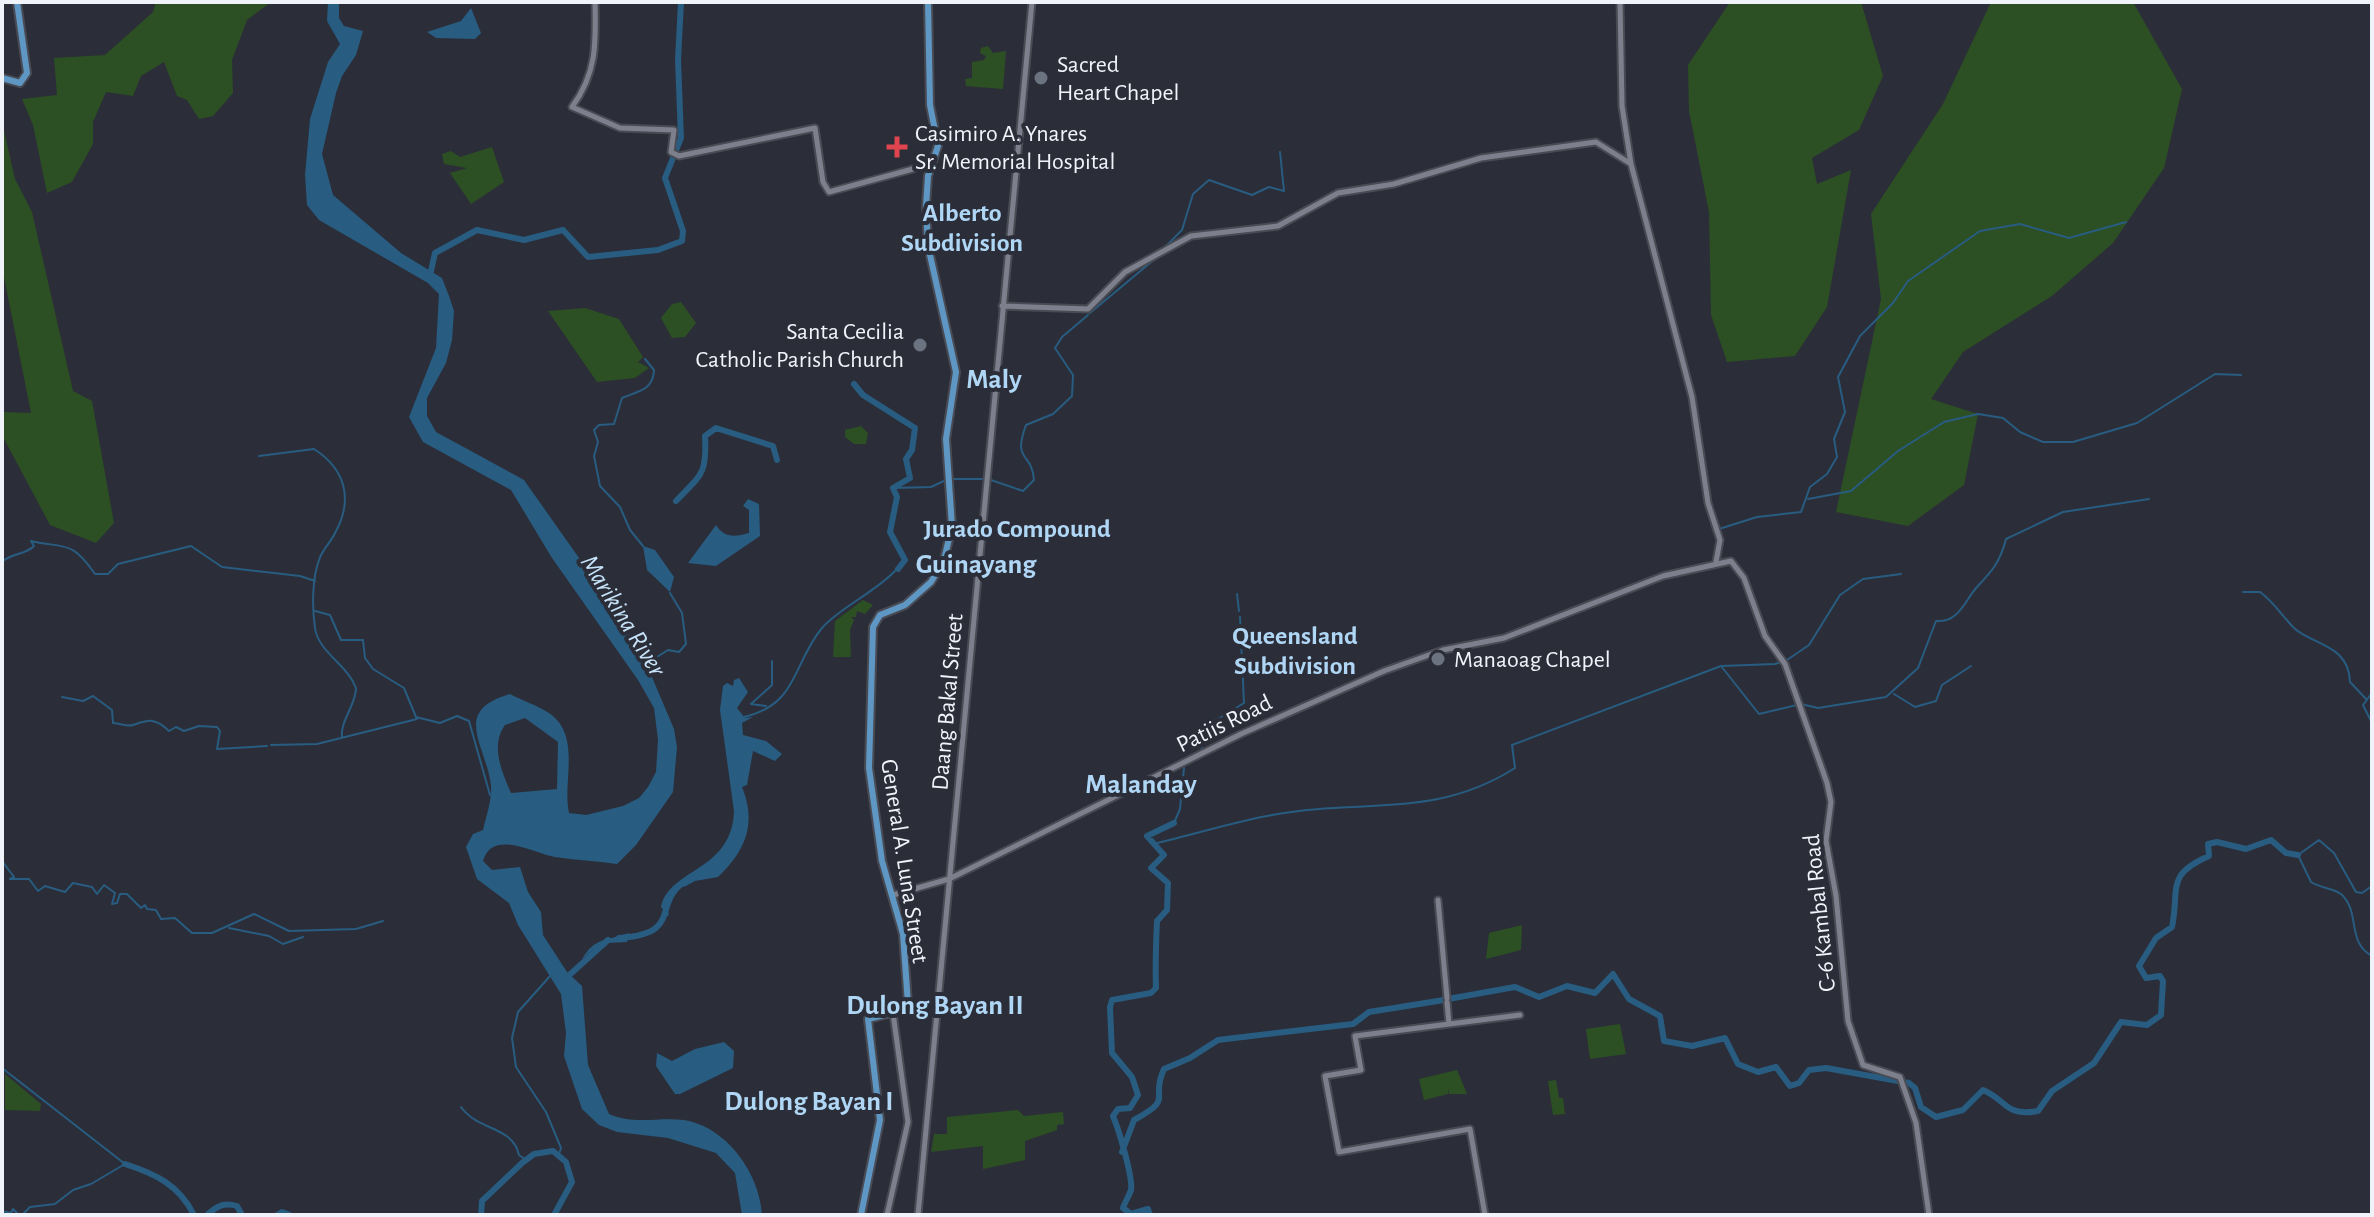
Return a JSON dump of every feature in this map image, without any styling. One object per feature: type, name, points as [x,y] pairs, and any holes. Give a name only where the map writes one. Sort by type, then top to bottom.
[{"type":"main road","points":[[2,78],[20,83],[27,73],[17,2]]},
{"type":"main road","points":[[928,2],[930,105],[938,146],[931,164]]},
{"type":"main road","name":"General A. Luna Street","points":[[861,1215],[879,1128],[868,1019],[906,1009],[908,1000],[903,934],[882,861],[869,768],[873,627],[880,615],[920,593],[939,570],[952,526],[946,439],[956,372],[928,246],[926,207],[931,164]]},
{"type":"street","points":[[595,2],[596,58],[585,88],[572,107],[620,128],[674,130],[671,154],[679,156],[815,128],[826,191],[931,164]]},
{"type":"street","name":"Daang Bakal Street","points":[[918,1215],[1032,2]]},
{"type":"street","points":[[1620,2],[1622,106],[1631,164],[1692,397],[1708,503],[1720,540],[1716,562]]},
{"type":"street","points":[[1002,306],[1088,309],[1125,272],[1191,236],[1278,226],[1338,193],[1394,184],[1507,152],[1596,142],[1631,164]]},
{"type":"street","name":"C-6 Kambal Road","points":[[1716,562],[1731,561],[1739,567],[1765,636],[1784,661],[1830,796],[1826,841],[1836,896],[1851,1035],[1863,1065],[1901,1080],[1916,1123],[1929,1215]]},
{"type":"street","name":"Patiis Road","points":[[893,895],[949,879],[1241,734],[1369,677],[1443,650],[1504,638],[1663,576],[1716,562]]},
{"type":"street","points":[[1438,900],[1449,1024]]},
{"type":"street","points":[[887,1215],[908,1122],[893,1013]]},
{"type":"street","points":[[1485,1215],[1470,1129],[1339,1152],[1325,1076],[1361,1070],[1355,1036],[1520,1015]]},
{"type":"green space","points":[[156,2],[271,2],[247,20],[232,60],[233,93],[213,116],[199,119],[187,100],[177,96],[164,62],[141,76],[133,96],[106,92],[93,122],[93,144],[72,182],[47,193],[33,125],[22,99],[57,95],[54,58],[105,55],[153,12]]},
{"type":"green space","points":[[1730,2],[1861,2],[1883,76],[1859,130],[1812,158],[1817,184],[1851,170],[1827,307],[1795,356],[1727,362],[1711,315],[1709,212],[1689,111],[1688,65]]},
{"type":"green space","points":[[1991,2],[2133,2],[2182,89],[2164,168],[2113,243],[2052,296],[1963,352],[1931,399],[1978,414],[1964,485],[1908,526],[1836,512],[1881,299],[1871,214],[1943,104]]},
{"type":"green space","points":[[988,46],[993,53],[1006,51],[1003,89],[966,86],[965,79],[972,78],[972,62],[984,60],[986,56],[980,53],[981,48]]},
{"type":"green space","points":[[2,122],[15,179],[32,212],[73,391],[92,401],[114,523],[96,543],[50,525],[2,435],[2,412],[31,413],[2,267]]},
{"type":"green space","points":[[492,147],[504,182],[471,204],[450,173],[467,168],[444,164],[442,154],[451,151],[460,157]]},
{"type":"green space","points":[[681,302],[696,323],[685,337],[672,338],[661,318],[672,304]]},
{"type":"green space","points":[[585,308],[619,319],[643,357],[638,362],[649,368],[635,378],[597,382],[548,311]]},
{"type":"green space","points":[[861,426],[868,433],[866,444],[854,444],[845,437],[845,430]]},
{"type":"green space","points":[[863,600],[873,605],[865,614],[857,611],[856,617],[851,617],[854,620],[850,630],[851,657],[833,657],[835,621]]},
{"type":"green space","points":[[1522,925],[1521,950],[1486,959],[1489,933]]},
{"type":"green space","points":[[1620,1024],[1626,1054],[1590,1059],[1586,1029]]},
{"type":"green space","points":[[1457,1070],[1467,1094],[1449,1094],[1448,1088],[1448,1094],[1424,1100],[1419,1079]]},
{"type":"green space","points":[[5,1074],[41,1104],[40,1111],[5,1110]]},
{"type":"green space","points":[[1556,1080],[1565,1114],[1553,1115],[1548,1081]]},
{"type":"green space","points":[[1018,1110],[1024,1116],[1063,1112],[1064,1124],[1057,1125],[1057,1130],[1025,1141],[1025,1160],[983,1169],[983,1146],[931,1152],[934,1134],[947,1134],[947,1117]]},
{"type":"water","points":[[328,2],[339,2],[339,18],[344,26],[363,31],[356,55],[342,76],[336,93],[322,154],[333,195],[401,253],[442,278],[454,311],[452,340],[446,363],[427,398],[427,416],[436,432],[524,480],[620,616],[646,663],[674,729],[677,747],[673,792],[636,845],[617,864],[555,857],[504,844],[488,851],[483,861],[492,870],[520,867],[528,892],[541,912],[543,935],[567,972],[582,986],[588,1065],[609,1114],[636,1120],[684,1120],[714,1132],[727,1142],[748,1169],[760,1199],[762,1215],[742,1215],[735,1173],[716,1153],[668,1138],[617,1132],[599,1125],[582,1109],[564,1056],[566,1033],[561,994],[518,925],[509,903],[477,879],[466,847],[473,834],[483,830],[491,791],[476,731],[481,710],[492,701],[510,694],[544,710],[559,723],[568,746],[569,813],[586,815],[623,806],[639,798],[648,787],[656,772],[658,740],[654,708],[638,680],[552,558],[511,490],[423,442],[409,417],[436,348],[439,294],[428,283],[319,220],[307,205],[305,175],[310,119],[328,62],[340,44],[327,21]],"holes":[[[525,718],[558,742],[557,789],[511,793],[498,750],[505,725]]]},
{"type":"water","points":[[471,8],[481,33],[475,39],[436,38],[427,32],[461,21]]},
{"type":"water","points":[[748,499],[759,504],[760,536],[716,566],[688,563],[716,525],[730,535],[749,533],[749,510],[743,506]]},
{"type":"water","points":[[643,546],[655,550],[674,577],[670,592],[647,570]]},
{"type":"water","points":[[739,678],[748,692],[737,708],[745,718],[753,717],[742,723],[743,735],[766,741],[782,754],[775,761],[753,751],[747,785],[742,787],[749,814],[741,848],[718,877],[695,881],[684,887],[680,884],[678,891],[670,894],[666,905],[669,915],[662,920],[666,913],[661,907],[666,894],[712,858],[731,831],[734,811],[720,710],[723,686],[727,683],[733,686],[734,680]]},
{"type":"water","points":[[629,933],[627,942],[608,943],[605,947],[601,943],[582,959],[597,943]]},
{"type":"water","points":[[724,1042],[734,1051],[733,1068],[680,1094],[675,1094],[656,1066],[657,1053],[672,1061],[695,1049]]},
{"type":"waterway","points":[[431,271],[435,253],[477,230],[524,240],[563,230],[588,257],[658,250],[682,241],[683,231],[665,178],[681,138],[678,60],[681,2]]},
{"type":"waterway","points":[[1165,247],[1182,230],[1193,194],[1209,180],[1252,195],[1269,187],[1284,191],[1280,152]]},
{"type":"waterway","points":[[1719,529],[1757,517],[1801,512],[1810,487],[1827,474],[1837,457],[1834,439],[1845,412],[1838,377],[1860,336],[1893,303],[1908,281],[1980,231],[2020,224],[2069,238],[2126,222]]},
{"type":"waterway","points":[[1090,313],[1156,258]]},
{"type":"waterway","points":[[991,480],[1023,491],[1034,480],[1033,471],[1022,451],[1022,437],[1026,425],[1053,414],[1072,396],[1073,375],[1055,348],[1062,337],[1088,315]]},
{"type":"waterway","points":[[643,546],[630,530],[620,507],[600,486],[594,456],[598,442],[594,430],[599,425],[614,424],[622,398],[644,389],[651,382],[654,370],[645,359]]},
{"type":"waterway","points":[[1808,499],[1851,491],[1898,451],[1944,422],[1978,414],[2003,418],[2020,432],[2043,442],[2073,442],[2137,423],[2215,374],[2241,375]]},
{"type":"waterway","points":[[854,384],[863,395],[915,428],[912,450],[906,459],[910,478],[893,488],[897,497],[890,532],[905,560],[898,569]]},
{"type":"waterway","points":[[676,501],[701,473],[705,436],[716,428],[773,446],[777,460]]},
{"type":"waterway","points":[[259,456],[314,449],[333,466],[343,486],[345,497],[341,520],[319,560],[313,603],[317,637],[347,672],[356,688],[342,737]]},
{"type":"waterway","points":[[953,479],[983,479]]},
{"type":"waterway","points":[[893,488],[931,487],[946,480]]},
{"type":"waterway","points":[[1721,666],[1759,714],[1801,704],[1818,708],[1886,697],[1918,668],[1936,621],[1944,621],[1961,610],[1995,565],[2006,539],[2063,512],[2149,499]]},
{"type":"waterway","points":[[2,562],[31,549],[34,546],[31,541],[67,547],[80,555],[95,574],[108,574],[118,564],[191,546],[222,567],[300,576],[315,581]]},
{"type":"waterway","points":[[744,717],[775,703],[785,693],[822,628],[895,571]]},
{"type":"waterway","points":[[1153,844],[1272,815],[1396,805],[1455,795],[1515,768],[1512,745],[1721,666],[1775,664],[1787,660],[1809,645],[1840,595],[1863,579],[1901,574]]},
{"type":"waterway","points":[[2243,592],[2260,592],[2294,628],[2337,653],[2348,669],[2350,682],[2367,700]]},
{"type":"waterway","name":"Marikina River","points":[[646,664],[668,650],[679,652],[686,644],[682,613],[670,593]]},
{"type":"waterway","points":[[1237,594],[1239,611]]},
{"type":"waterway","points":[[315,611],[330,615],[341,640],[363,640],[365,658],[373,669],[404,688],[416,717],[440,723],[457,716],[469,721],[490,795]]},
{"type":"waterway","points":[[1202,750],[1200,730],[1244,703],[1240,617]]},
{"type":"waterway","points":[[766,706],[751,704],[772,685],[772,661]]},
{"type":"waterway","points":[[1894,694],[1915,707],[1936,701],[1942,685],[1971,666]]},
{"type":"waterway","points":[[2372,693],[2363,705],[2372,723]]},
{"type":"waterway","points":[[62,697],[83,701],[93,696],[112,710],[113,723],[131,725],[151,721],[160,723],[169,731],[176,727],[184,731],[199,726],[217,727],[220,731],[217,749],[267,746]]},
{"type":"waterway","points":[[271,745],[317,744],[417,719]]},
{"type":"waterway","points":[[1174,823],[1180,809],[1184,768]]},
{"type":"waterway","points":[[1150,1215],[1148,1209],[1131,1214],[1123,1208],[1131,1184],[1113,1116],[1118,1109],[1130,1108],[1138,1095],[1132,1077],[1112,1053],[1110,1007],[1112,1000],[1151,993],[1156,988],[1157,921],[1167,910],[1168,883],[1151,868],[1164,855],[1147,836],[1174,823]]},
{"type":"waterway","points":[[1448,999],[1515,987],[1539,997],[1567,986],[1595,993],[1613,974],[1629,999],[1660,1016],[1664,1041],[1692,1046],[1725,1038],[1738,1064],[1758,1072],[1776,1067],[1790,1086],[1799,1083],[1809,1070],[1826,1068],[1909,1083],[1915,1088],[1921,1107],[1936,1117],[1963,1110],[1983,1090],[2012,1110],[2038,1111],[2052,1091],[2094,1063],[2121,1022],[2147,1025],[2161,1015],[2163,981],[2160,976],[2146,978],[2139,966],[2156,938],[2172,927],[2180,877],[2195,863],[2209,856],[2208,844],[2217,842],[2246,849],[2271,840],[2286,853],[2298,855]]},
{"type":"waterway","points":[[2372,886],[2362,893],[2356,892],[2334,853],[2319,840],[2298,855],[2311,882],[2338,892],[2347,901],[2359,943],[2372,956]]},
{"type":"waterway","points":[[2,861],[14,877],[10,879],[29,879],[38,891],[45,886],[65,892],[73,883],[92,887],[97,894],[104,885],[115,893],[112,904],[117,903],[120,894],[127,894],[141,908],[145,905],[147,909],[156,910],[161,919],[175,918],[192,933],[212,933],[254,914],[289,931],[356,929],[383,921]]},
{"type":"waterway","points":[[2372,877],[2372,885]]},
{"type":"waterway","points":[[619,938],[639,935],[660,924],[670,898],[687,880]]},
{"type":"waterway","points":[[229,928],[269,936],[283,944],[303,937]]},
{"type":"waterway","points":[[565,979],[608,940]]},
{"type":"waterway","points":[[551,975],[518,1012],[512,1038],[516,1067],[546,1112],[561,1148],[559,1154]]},
{"type":"waterway","points":[[1122,1152],[1134,1120],[1158,1102],[1164,1069],[1190,1058],[1218,1040],[1353,1024],[1369,1012],[1444,1000]]},
{"type":"waterway","points":[[2,1068],[125,1164],[91,1184],[73,1190],[55,1204],[30,1207],[22,1215]]},
{"type":"waterway","points":[[461,1107],[476,1121],[510,1139],[519,1155],[526,1160]]},
{"type":"waterway","points":[[481,1215],[482,1201],[522,1163],[534,1154],[553,1151],[566,1162],[572,1182],[554,1215]]},
{"type":"waterway","points":[[125,1164],[166,1182],[194,1215]]},
{"type":"waterway","points":[[207,1215],[217,1207],[228,1204],[237,1206],[242,1215]]},
{"type":"waterway","points":[[2,1211],[11,1213],[13,1209],[19,1215]]},
{"type":"waterway","points":[[277,1215],[282,1212],[290,1215]]},
{"type":"place","name":"Sacred Heart Chapel","points":[[1041,78]]},
{"type":"place","name":"Casimiro A. Ynares Sr. Memorial Hospital","points":[[897,147]]},
{"type":"place","name":"Santa Cecilia Catholic Parish Church","points":[[920,345]]},
{"type":"place","name":"Manaoag Chapel","points":[[1438,659]]},
{"type":"district","name":"Alberto Subdivision","points":[[962,227]]},
{"type":"district","name":"Maly","points":[[994,378]]},
{"type":"district","name":"Jurado Compound","points":[[1017,528]]},
{"type":"district","name":"Guinayang","points":[[976,563]]},
{"type":"district","name":"Queensland Subdivision","points":[[1295,650]]},
{"type":"district","name":"Malanday","points":[[1141,783]]},
{"type":"district","name":"Dulong Bayan II","points":[[935,1004]]},
{"type":"district","name":"Dulong Bayan I","points":[[809,1100]]}]
